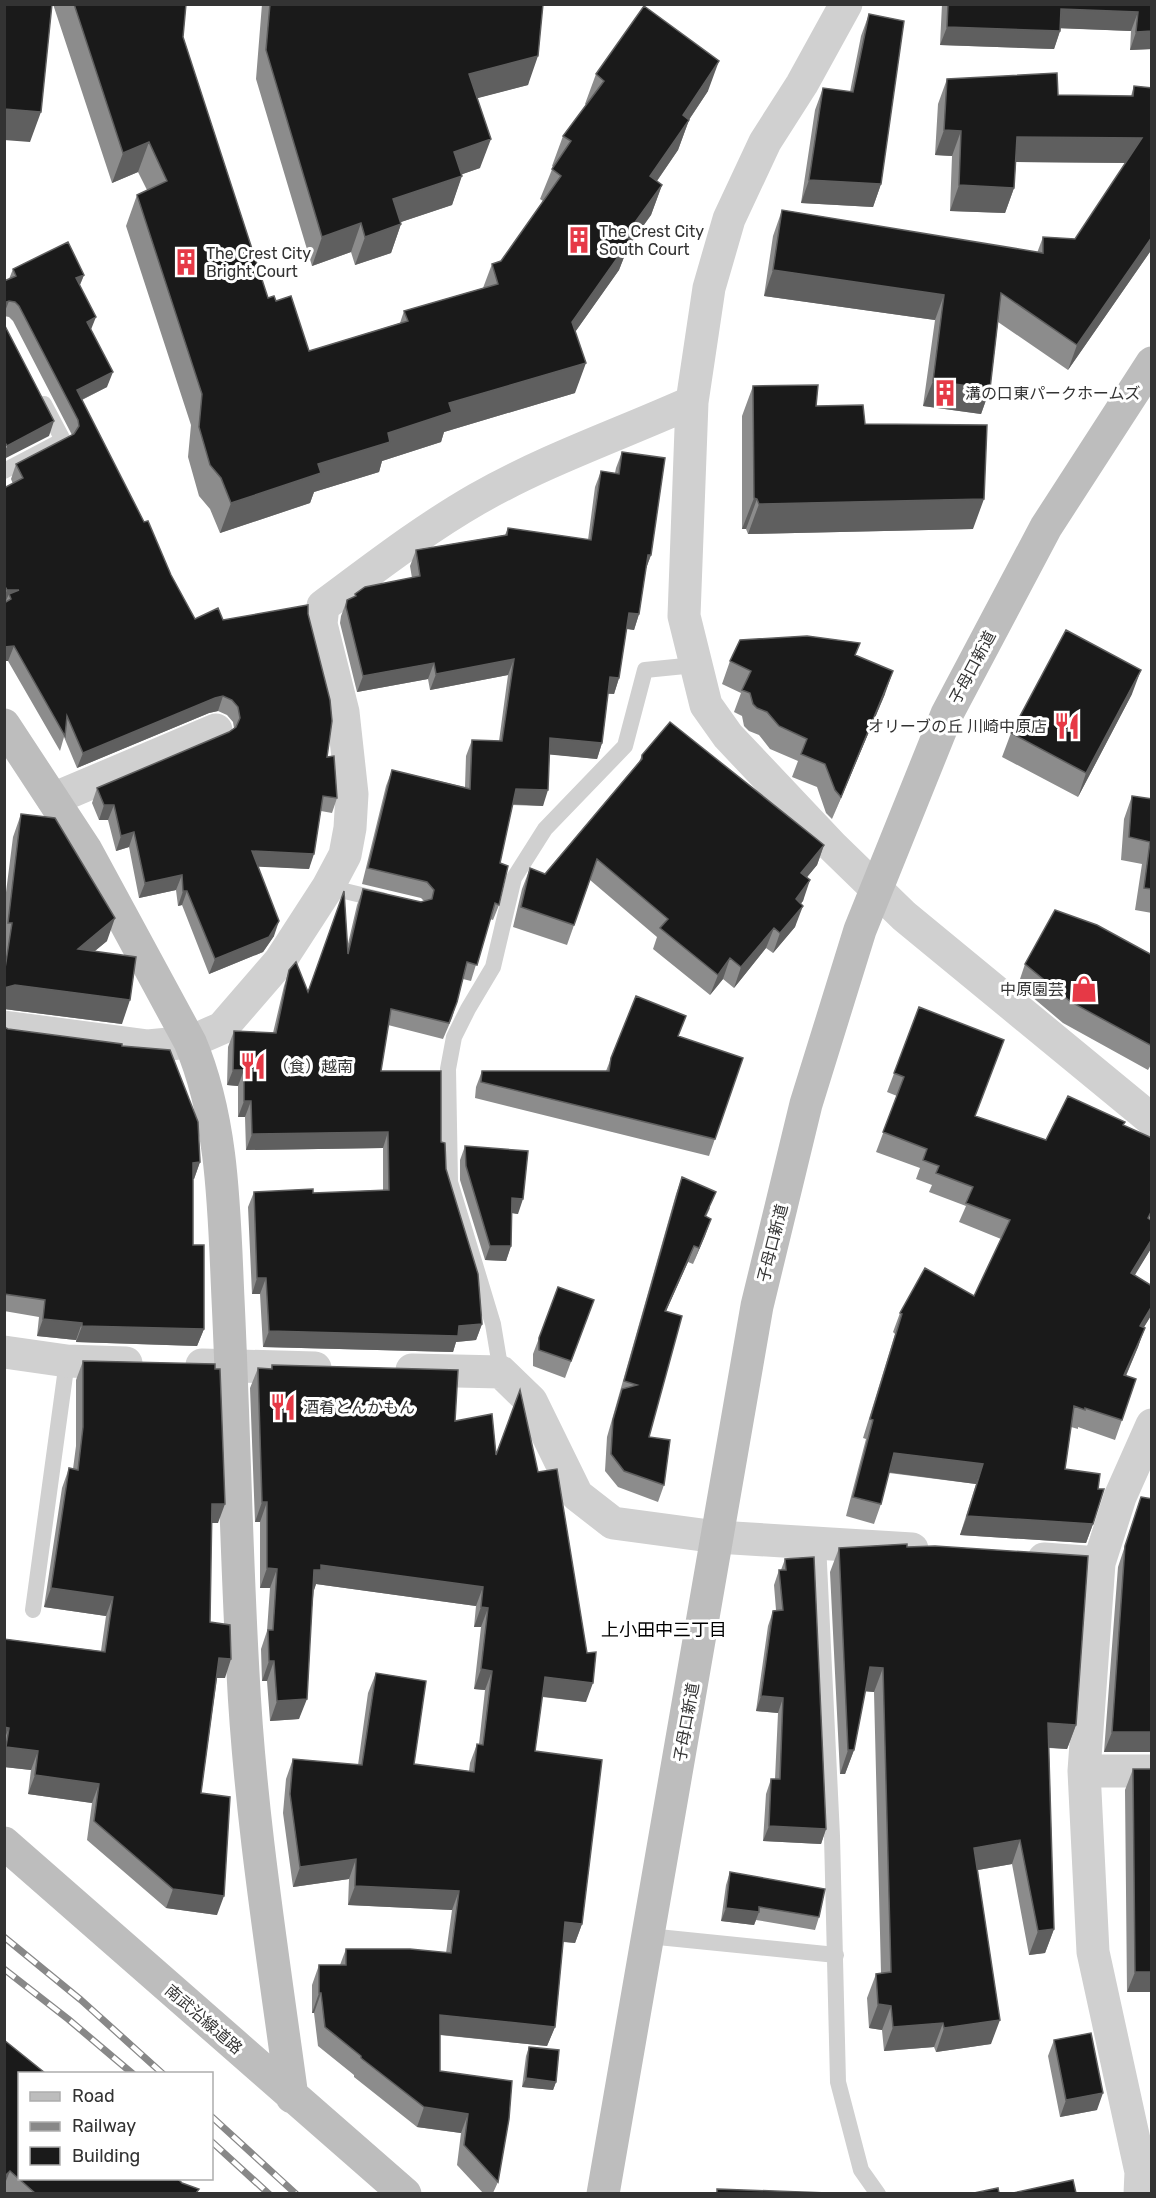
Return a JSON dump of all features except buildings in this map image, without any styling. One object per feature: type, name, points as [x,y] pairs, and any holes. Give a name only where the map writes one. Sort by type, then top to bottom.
[{"type":"street","points":[[846,4],[802,84],[765,142],[729,219],[710,288],[692,402],[684,616],[695,665],[706,705],[728,736],[875,890],[1152,1120]]},
{"type":"street","name":"子母口新道","points":[[603,2193],[757,1306],[801,1126],[860,930],[953,704],[1046,527],[1152,363]]},
{"type":"street","points":[[4,1027],[148,1046],[190,1042],[222,1028],[280,961],[328,887],[345,855],[350,828],[352,794],[343,712],[321,624],[323,606],[404,546],[477,499],[551,463],[692,402]]},
{"type":"street","points":[[4,725],[86,849],[190,1042],[202,1070],[222,1172],[232,1365],[243,1673],[251,1798],[292,2097]]},
{"type":"street","points":[[53,799],[216,730]]},
{"type":"street","points":[[4,1352],[67,1361],[349,1368]]},
{"type":"street","points":[[384,1369],[501,1372],[531,1401],[577,1495],[613,1523],[717,1537],[947,1552]]},
{"type":"street","points":[[1144,2179],[1093,1952],[1084,1772],[1099,1563],[1120,1497],[1152,1425]]},
{"type":"street","points":[[1120,1497],[1152,1502]]},
{"type":"street","points":[[1017,1557],[1099,1563]]},
{"type":"street","points":[[1084,1772],[1152,1771]]},
{"type":"street","name":"南武沿線道路","points":[[4,1843],[292,2097],[405,2193]]},
{"type":"lane","points":[[4,471],[63,441],[36,388]]},
{"type":"lane","points":[[501,1372],[493,1324],[450,1182],[448,1070],[454,1037],[494,967],[514,878],[545,829],[625,746],[645,670],[695,665]]},
{"type":"lane","points":[[328,887],[395,903]]},
{"type":"lane","points":[[33,1610],[67,1361]]},
{"type":"lane","points":[[818,1543],[832,1836],[838,2082],[861,2170],[878,2193]]},
{"type":"lane","points":[[648,1936],[836,1955]]},
{"type":"railway","points":[[4,1937],[81,2000],[161,2072]]},
{"type":"railway","points":[[4,1969],[131,2072]]},
{"type":"railway","points":[[213,2118],[296,2194]]},
{"type":"railway","points":[[213,2143],[269,2194]]},
{"type":"place","name":"The Crest City South Court","points":[[579,240]]},
{"type":"place","name":"The Crest City Bright Court","points":[[186,262]]},
{"type":"place","name":"溝の口東パークホームズ","points":[[945,393]]},
{"type":"place","name":"オリーブの丘 川崎中原店","points":[[1067,726]]},
{"type":"place","name":"中原園芸","points":[[1084,989]]},
{"type":"place","name":"（食）越南","points":[[253,1066]]},
{"type":"place","name":"酒肴とんかもん","points":[[283,1407]]},
{"type":"district","name":"上小田中三丁目","points":[[664,1630]]}]
